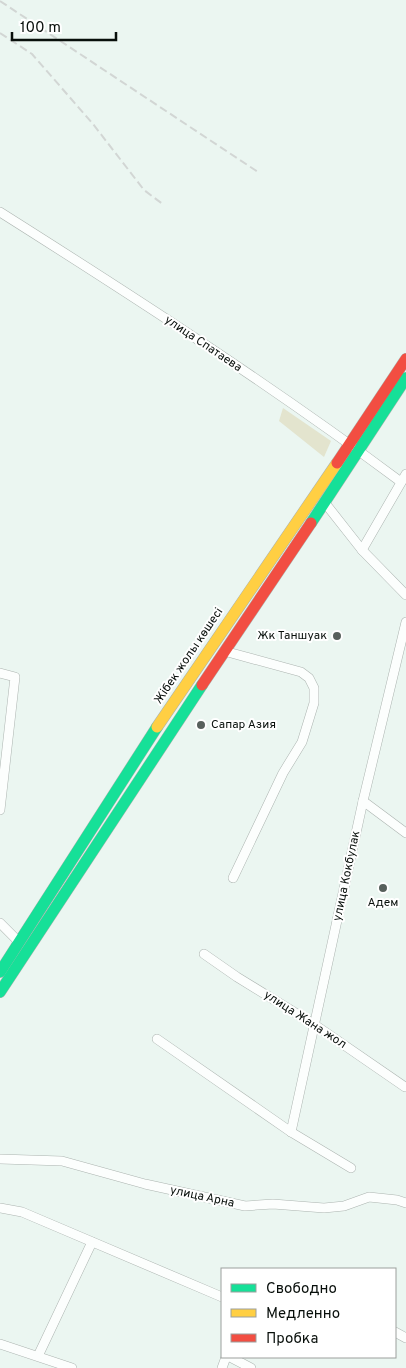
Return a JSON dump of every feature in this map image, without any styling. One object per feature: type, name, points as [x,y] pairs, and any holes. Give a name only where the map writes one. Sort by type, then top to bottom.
[{"type":"main road","name":"Жібек жолы көшесі","points":[[0,992],[224,651],[325,503],[354,448],[406,359]]},
{"type":"main road","name":"Жібек жолы көшесі","points":[[0,972],[174,702],[354,448],[406,378]]},
{"type":"street","name":"улица Спатаева","points":[[0,212],[205,344],[401,482]]},
{"type":"street","points":[[362,550],[406,474]]},
{"type":"street","points":[[325,503],[362,550],[406,595]]},
{"type":"street","name":"улица Кокбулак","points":[[291,1132],[363,801],[406,622]]},
{"type":"street","points":[[224,651],[301,672],[309,678],[314,688],[314,704],[302,742],[283,773],[233,878]]},
{"type":"street","points":[[0,673],[15,677],[2,764],[0,810]]},
{"type":"street","points":[[363,801],[406,833]]},
{"type":"street","points":[[0,923],[19,942]]},
{"type":"street","name":"улица Жана жол","points":[[204,954],[405,1087]]},
{"type":"street","points":[[157,1039],[291,1132],[352,1168]]},
{"type":"street","name":"улица Арна","points":[[0,1159],[62,1161],[145,1184],[245,1206],[273,1204],[324,1208],[344,1206],[370,1197],[406,1203]]},
{"type":"street","points":[[0,1208],[22,1212],[221,1297]]},
{"type":"street","points":[[38,1356],[92,1242]]},
{"type":"street","points":[[0,1344],[72,1368]]},
{"type":"street","points":[[230,1358],[252,1368]]},
{"type":"green space","points":[[283,408],[331,441],[324,457],[279,421]]},
{"type":"railway","points":[[0,1],[258,172]]},
{"type":"railway","points":[[0,33],[32,54],[93,124],[144,190],[164,205]]},
{"type":"traffic: fast","points":[[311,523],[406,378]]},
{"type":"traffic: fast","points":[[0,992],[202,685]]},
{"type":"traffic: fast","points":[[0,972],[157,727]]},
{"type":"traffic: slow","points":[[157,727],[337,463]]},
{"type":"traffic: jam","points":[[337,463],[406,359]]},
{"type":"traffic: jam","points":[[202,685],[311,523]]},
{"type":"place","name":"Жк Таншуак","points":[[337,636]]},
{"type":"place","name":"Сапар Азия","points":[[201,725]]},
{"type":"place","name":"Адем","points":[[383,888]]}]
